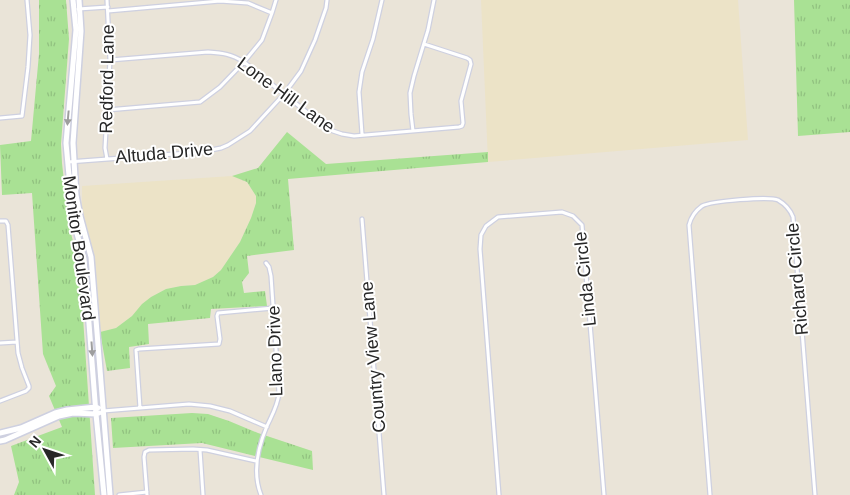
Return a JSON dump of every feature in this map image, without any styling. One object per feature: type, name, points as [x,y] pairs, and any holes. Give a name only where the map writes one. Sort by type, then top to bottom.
[{"type":"street","points":[[0,118],[22,116],[30,36],[27,0]]},
{"type":"street","name":"Monitor Boulevard","points":[[73,0],[77,9],[81,31],[71,161],[73,219],[84,259],[104,495]]},
{"type":"street","name":"Monitor Boulevard","points":[[77,9],[79,0]]},
{"type":"street","name":"Redford Lane","points":[[107,0],[110,60],[105,148],[107,159]]},
{"type":"street","points":[[107,110],[200,102],[220,88],[262,40],[276,0]]},
{"type":"street","name":"Altuda Drive","points":[[71,161],[201,152],[221,148],[250,132],[284,94],[301,71],[315,40],[327,0]]},
{"type":"street","points":[[362,134],[359,92],[362,72],[373,39],[382,0]]},
{"type":"street","points":[[413,131],[410,93],[428,30],[434,0]]},
{"type":"street","points":[[77,9],[108,9],[220,1],[248,3],[272,13]]},
{"type":"street","name":"Lone Hill Lane","points":[[110,60],[208,52],[224,53],[244,62],[319,122],[333,131],[342,134],[354,136],[462,126],[461,101],[471,64],[470,60],[424,44]]},
{"type":"street","name":"Monitor Boulevard","points":[[71,161],[80,216],[91,257],[110,495]]},
{"type":"street","name":"Richard Circle","points":[[710,495],[689,229],[690,222],[696,211],[708,204],[771,198],[784,204],[790,210],[793,217],[815,495]]},
{"type":"street","name":"Linda Circle","points":[[499,495],[480,249],[481,235],[486,226],[498,217],[562,212],[573,216],[582,225],[604,495]]},
{"type":"street","name":"Country View Lane","points":[[362,219],[384,495]]},
{"type":"street","points":[[0,221],[6,221],[8,229],[19,359],[29,388],[26,391],[0,401]]},
{"type":"street","name":"Llano Drive","points":[[261,495],[258,485],[256,461],[278,401],[279,392],[271,276],[266,263]]},
{"type":"street","points":[[140,408],[136,350],[219,344],[218,313],[273,308]]},
{"type":"street","points":[[0,343],[17,342]]},
{"type":"street","points":[[0,441],[59,416],[73,413],[96,414],[103,411],[189,404],[210,406],[230,411],[267,427]]},
{"type":"street","points":[[0,434],[56,413],[96,407],[103,411]]},
{"type":"street","points":[[119,495],[147,494],[144,457],[145,452],[149,450],[200,450],[256,461]]},
{"type":"street","points":[[200,450],[203,495]]},
{"type":"shaded area","points":[[481,0],[738,0],[748,140],[488,162]]},
{"type":"shaded area","points":[[232,176],[247,182],[256,196],[256,203],[240,242],[221,270],[213,277],[195,285],[166,289],[151,297],[132,316],[116,328],[100,332],[96,278],[82,212],[82,186]]},
{"type":"green space","points":[[39,0],[66,0],[69,39],[61,144],[62,163],[69,226],[80,273],[95,495],[14,495],[19,482],[11,446],[62,427],[49,396],[56,386],[43,354],[32,193],[2,195],[0,145],[31,141],[39,54]]},
{"type":"green space","points":[[794,0],[850,0],[850,132],[798,136]]},
{"type":"green space","points":[[287,132],[326,164],[488,152],[488,162],[288,179],[294,250],[247,256],[249,273],[242,282],[244,293],[265,291],[267,306],[211,309],[210,318],[148,324],[149,344],[129,347],[130,368],[107,371],[100,332],[116,328],[132,316],[142,304],[166,289],[195,285],[213,277],[221,270],[240,242],[256,203],[256,196],[247,182],[232,176],[258,168]]},
{"type":"green space","points":[[192,413],[208,414],[312,451],[313,470],[202,443],[113,448],[111,418]]}]
